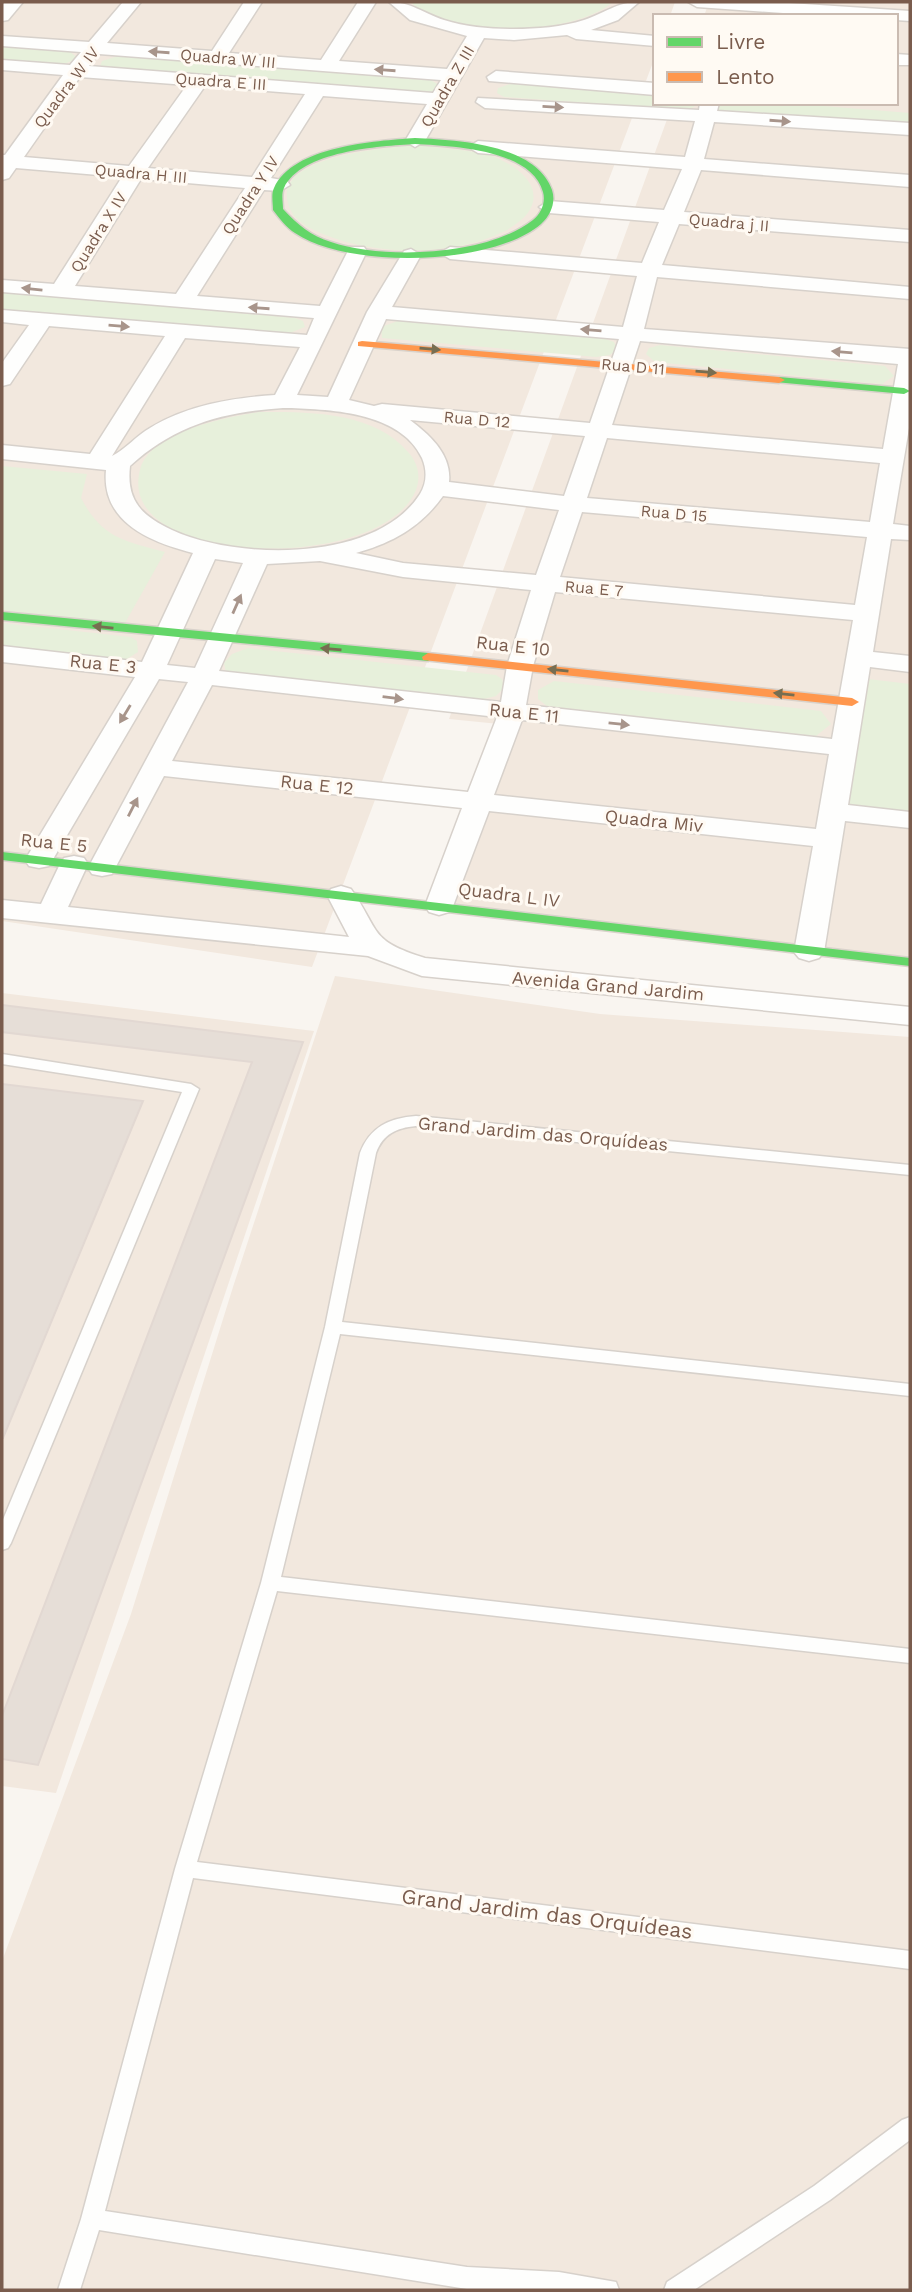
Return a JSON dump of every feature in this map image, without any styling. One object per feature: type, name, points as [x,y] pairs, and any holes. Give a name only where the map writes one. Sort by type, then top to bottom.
[{"type":"street","points":[[2,16],[14,2]]},
{"type":"street","name":"Quadra W IV","points":[[5,166],[75,71],[132,2]]},
{"type":"street","points":[[218,56],[253,2]]},
{"type":"street","points":[[326,66],[367,2]]},
{"type":"street","points":[[398,2],[419,17],[478,32],[553,32],[653,41]]},
{"type":"street","points":[[553,32],[598,22],[615,14],[629,2]]},
{"type":"street","points":[[697,2],[741,8],[868,14]]},
{"type":"street","name":"Quadra Z III","points":[[415,141],[478,32]]},
{"type":"street","points":[[470,146],[514,34]]},
{"type":"street","name":"Quadra W III","points":[[2,41],[453,75]]},
{"type":"street","name":"Quadra E III","points":[[2,65],[441,99]]},
{"type":"street","points":[[496,77],[653,89]]},
{"type":"street","name":"Quadra X IV","points":[[61,292],[135,172],[200,80]]},
{"type":"street","name":"Quadra Y IV","points":[[182,302],[318,89]]},
{"type":"street","points":[[485,103],[708,109],[910,129]]},
{"type":"street","points":[[439,906],[512,712],[520,666],[545,584],[632,334],[649,273],[693,165],[708,109]]},
{"type":"street","points":[[470,146],[512,157],[537,172],[550,189],[549,207],[537,222],[515,236],[485,247],[411,256],[356,251],[328,244],[289,223],[278,211],[276,198],[279,185],[308,162],[330,153],[366,145],[415,141],[910,181]]},
{"type":"street","name":"Quadra H III","points":[[5,166],[135,172],[279,185]]},
{"type":"street","name":"Quadra j II","points":[[549,207],[910,236]]},
{"type":"street","points":[[283,401],[356,251]]},
{"type":"street","points":[[450,253],[649,273],[910,293]]},
{"type":"street","points":[[346,407],[362,344],[411,256]]},
{"type":"street","points":[[2,286],[327,313]]},
{"type":"street","points":[[378,312],[910,357],[900,443],[881,530],[809,952]]},
{"type":"street","points":[[2,316],[314,342]]},
{"type":"street","points":[[2,379],[43,320]]},
{"type":"street","points":[[2,452],[108,462],[188,416],[218,408],[283,401],[346,407],[395,422],[423,441],[438,464],[438,488],[417,516],[376,540],[322,554],[257,558],[206,551],[166,539],[137,522],[120,501],[108,462],[177,332]]},
{"type":"street","name":"Rua D 11","points":[[362,344],[621,364],[904,391]]},
{"type":"street","name":"Rua D 12","points":[[346,407],[598,428],[900,443]]},
{"type":"street","name":"Rua D 15","points":[[438,488],[572,504],[910,533]]},
{"type":"street","points":[[39,860],[152,669],[171,633],[206,551]]},
{"type":"street","name":"Rua E 7","points":[[322,554],[402,570],[867,614]]},
{"type":"street","points":[[103,868],[153,766],[204,676],[257,558]]},
{"type":"street","name":"Rua E 10","points":[[2,616],[520,666],[852,702]]},
{"type":"street","name":"Rua E 3","points":[[2,654],[204,676]]},
{"type":"street","points":[[859,658],[910,664]]},
{"type":"street","name":"Rua E 11","points":[[204,676],[844,748]]},
{"type":"street","name":"Rua E 12","points":[[153,766],[480,803]]},
{"type":"street","name":"Quadra Miv","points":[[480,803],[831,825],[910,820]]},
{"type":"street","name":"Rua E 5","points":[[2,856],[103,868]]},
{"type":"street","points":[[51,914],[74,864]]},
{"type":"street","name":"Quadra L IV","points":[[103,868],[910,962]]},
{"type":"street","points":[[341,895],[359,935],[373,948]]},
{"type":"street","name":"Avenida Grand Jardim","points":[[2,909],[373,948],[422,967],[475,975],[910,1016]]},
{"type":"lane","points":[[2,1059],[191,1089],[2,1543]]},
{"type":"lane","name":"Grand Jardim das Orquídeas","points":[[69,2290],[92,2219],[185,1869],[270,1583],[333,1326],[371,1143],[388,1126],[401,1122],[910,1170]]},
{"type":"lane","points":[[333,1326],[910,1390]]},
{"type":"lane","points":[[270,1583],[910,1656]]},
{"type":"lane","name":"Grand Jardim das Orquídeas","points":[[185,1869],[910,1959]]},
{"type":"lane","points":[[675,2290],[822,2193],[910,2127]]},
{"type":"lane","points":[[92,2219],[468,2284],[559,2283],[608,2290]]},
{"type":"shaded area","points":[[2,2],[675,2],[671,14],[653,14],[653,62],[312,967],[2,921]]},
{"type":"shaded area","points":[[709,2],[910,2],[910,958],[439,906],[499,724],[449,719],[672,105],[898,105],[898,14],[705,14]]},
{"type":"shaded area","points":[[335,976],[600,1014],[910,1037],[910,2290],[2,2290],[2,1961],[131,1614],[233,1287]]},
{"type":"shaded area","points":[[2,993],[314,1031],[56,1793],[2,1786]]},
{"type":"green space","points":[[411,2],[613,2],[595,13],[571,22],[511,29],[452,24],[428,15]]},
{"type":"green space","points":[[2,46],[70,52],[78,58],[60,66],[2,61]]},
{"type":"green space","points":[[118,56],[429,79],[439,85],[437,90],[427,93],[100,66],[102,61]]},
{"type":"green space","points":[[513,83],[653,93],[653,105],[698,105],[686,110],[504,97],[497,93],[498,88]]},
{"type":"green space","points":[[712,105],[811,105],[910,113],[910,127],[718,111]]},
{"type":"green space","points":[[416,145],[480,153],[511,165],[530,184],[534,196],[531,208],[522,219],[505,231],[485,239],[441,249],[417,250],[393,250],[348,243],[309,228],[298,220],[290,209],[288,187],[298,174],[315,164],[360,152]]},
{"type":"green space","points":[[2,292],[295,318],[303,321],[305,327],[287,334],[2,309]]},
{"type":"green space","points":[[398,321],[603,338],[614,342],[617,349],[610,355],[596,357],[382,338],[381,327]]},
{"type":"green space","points":[[660,345],[885,366],[894,376],[882,384],[655,362],[646,354],[649,348]]},
{"type":"green space","points":[[259,412],[319,414],[359,421],[377,428],[394,439],[411,456],[418,475],[416,490],[393,517],[355,536],[307,546],[256,548],[207,542],[167,526],[143,502],[140,470],[158,445],[190,429]]},
{"type":"green space","points":[[2,466],[87,474],[81,498],[97,522],[126,541],[165,552],[125,623],[2,610]]},
{"type":"green space","points":[[2,623],[131,637],[137,641],[138,652],[117,665],[2,652]]},
{"type":"green space","points":[[248,648],[496,675],[502,679],[504,688],[496,696],[480,700],[226,672],[224,663],[232,654]]},
{"type":"green space","points":[[868,679],[910,684],[910,815],[844,808]]},
{"type":"green space","points":[[554,681],[821,711],[831,724],[816,736],[547,706],[538,699],[538,690]]},
{"type":"building","points":[[2,1005],[303,1042],[38,1765],[2,1759],[2,1716],[252,1062],[2,1032]]},
{"type":"building","points":[[2,1084],[143,1101],[3,1438],[2,1438]]},
{"type":"traffic: fast","points":[[415,141],[472,146],[514,158],[531,167],[544,180],[549,195],[546,210],[536,223],[512,237],[479,247],[401,256],[362,253],[327,245],[298,231],[278,210],[278,190],[287,175],[304,163],[351,148],[415,141]]},
{"type":"traffic: fast","points":[[779,380],[904,391]]},
{"type":"traffic: fast","points":[[2,616],[428,657]]},
{"type":"traffic: fast","points":[[2,856],[910,962]]},
{"type":"traffic: slow","points":[[362,344],[779,380]]},
{"type":"traffic: slow","points":[[428,657],[852,702]]}]
